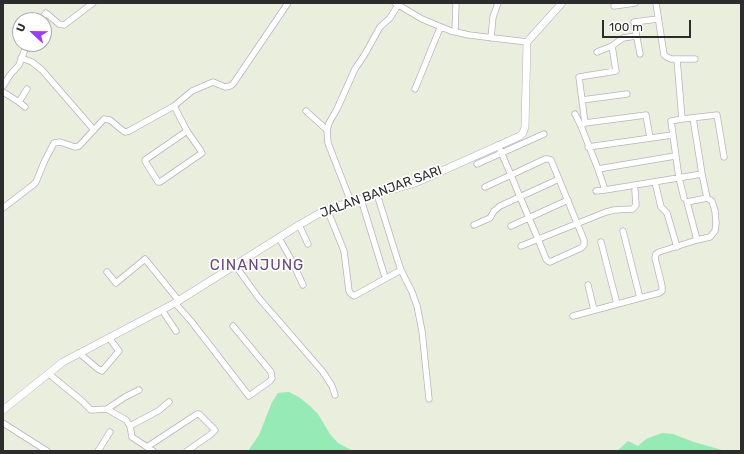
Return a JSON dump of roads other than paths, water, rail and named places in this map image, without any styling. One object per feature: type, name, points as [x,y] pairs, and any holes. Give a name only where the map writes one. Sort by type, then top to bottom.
[{"type":"street","points":[[52,18],[60,24],[64,25],[93,3]]},
{"type":"street","points":[[3,208],[36,182],[54,143],[57,142],[75,147],[79,146],[104,119],[110,120],[125,132],[129,131],[174,106],[192,91],[213,82],[225,87],[233,84],[288,3]]},
{"type":"street","points":[[455,32],[456,3]]},
{"type":"street","points":[[490,38],[493,17],[498,3]]},
{"type":"street","points":[[351,202],[328,143],[327,130],[355,69],[380,27],[390,18],[396,4],[440,28],[490,38],[527,42],[562,3]]},
{"type":"street","points":[[614,6],[635,3]]},
{"type":"street","points":[[656,3],[664,55],[671,59],[695,59]]},
{"type":"street","points":[[640,54],[634,22],[658,19]]},
{"type":"street","points":[[415,90],[440,28]]},
{"type":"street","points":[[597,52],[612,46],[622,38],[636,36]]},
{"type":"street","name":"JALAN BANJAR SARI","points":[[3,410],[63,362],[177,302],[327,209],[415,182],[500,149],[520,136],[525,127],[527,42]]},
{"type":"street","points":[[605,190],[588,146],[583,124],[579,77],[616,71],[612,46]]},
{"type":"street","points":[[3,86],[19,65],[23,52]]},
{"type":"street","points":[[22,58],[32,62],[42,70],[94,130]]},
{"type":"street","points":[[678,59],[682,120]]},
{"type":"street","points":[[19,102],[27,89]]},
{"type":"street","points":[[3,92],[25,107]]},
{"type":"street","points":[[582,100],[627,94]]},
{"type":"street","points":[[174,106],[187,131],[202,153],[158,182],[145,160],[187,131]]},
{"type":"street","points":[[306,111],[327,130]]},
{"type":"street","points":[[575,114],[583,124]]},
{"type":"street","points":[[684,198],[675,156],[671,121],[717,114],[724,157]]},
{"type":"street","points":[[583,124],[646,115],[650,138]]},
{"type":"street","points":[[693,118],[707,198]]},
{"type":"street","points":[[477,164],[500,149],[544,134]]},
{"type":"street","points":[[588,146],[672,135]]},
{"type":"street","points":[[485,187],[511,175],[545,158],[548,158],[551,160],[578,223],[584,240],[584,245],[581,248],[550,262],[546,259],[538,239],[520,197],[511,175],[500,149]]},
{"type":"street","points":[[598,169],[675,156]]},
{"type":"street","points":[[596,191],[702,174]]},
{"type":"street","points":[[474,225],[490,218],[494,211],[500,206],[559,179]]},
{"type":"street","points":[[655,182],[661,207],[667,213],[677,247]]},
{"type":"street","points":[[521,246],[614,210],[633,209],[636,205],[635,190]]},
{"type":"street","points":[[377,194],[396,256],[417,306],[422,332],[429,398]]},
{"type":"street","points":[[573,316],[662,291],[655,258],[656,254],[658,252],[710,237],[715,231],[715,211],[712,201],[707,198],[687,202],[697,240]]},
{"type":"street","points":[[360,199],[384,274]]},
{"type":"street","points":[[511,226],[568,200]]},
{"type":"street","points":[[327,209],[344,251],[348,291],[351,294],[354,296],[401,270]]},
{"type":"street","points":[[299,225],[308,244]]},
{"type":"street","points":[[623,231],[640,298]]},
{"type":"street","points":[[278,238],[292,261],[303,285]]},
{"type":"street","points":[[601,242],[617,304]]},
{"type":"street","points":[[107,272],[116,283],[145,259],[249,396],[270,381],[272,378],[272,372],[233,326]]},
{"type":"street","points":[[235,265],[258,297],[324,372],[335,394]]},
{"type":"street","points":[[588,285],[594,310]]},
{"type":"street","points":[[162,310],[176,331]]},
{"type":"street","points":[[79,353],[102,371],[119,351],[109,338]]},
{"type":"street","points":[[49,374],[91,410],[107,409],[139,390]]},
{"type":"street","points":[[130,426],[158,411],[169,402]]},
{"type":"street","points":[[107,409],[126,420],[130,426],[132,437],[153,451]]},
{"type":"street","points":[[147,447],[199,414],[215,430],[187,451]]},
{"type":"street","points":[[3,423],[47,451]]},
{"type":"street","points":[[98,451],[110,432]]},
{"type":"district","name":"CINANJUNG","points":[[257,266]]}]
